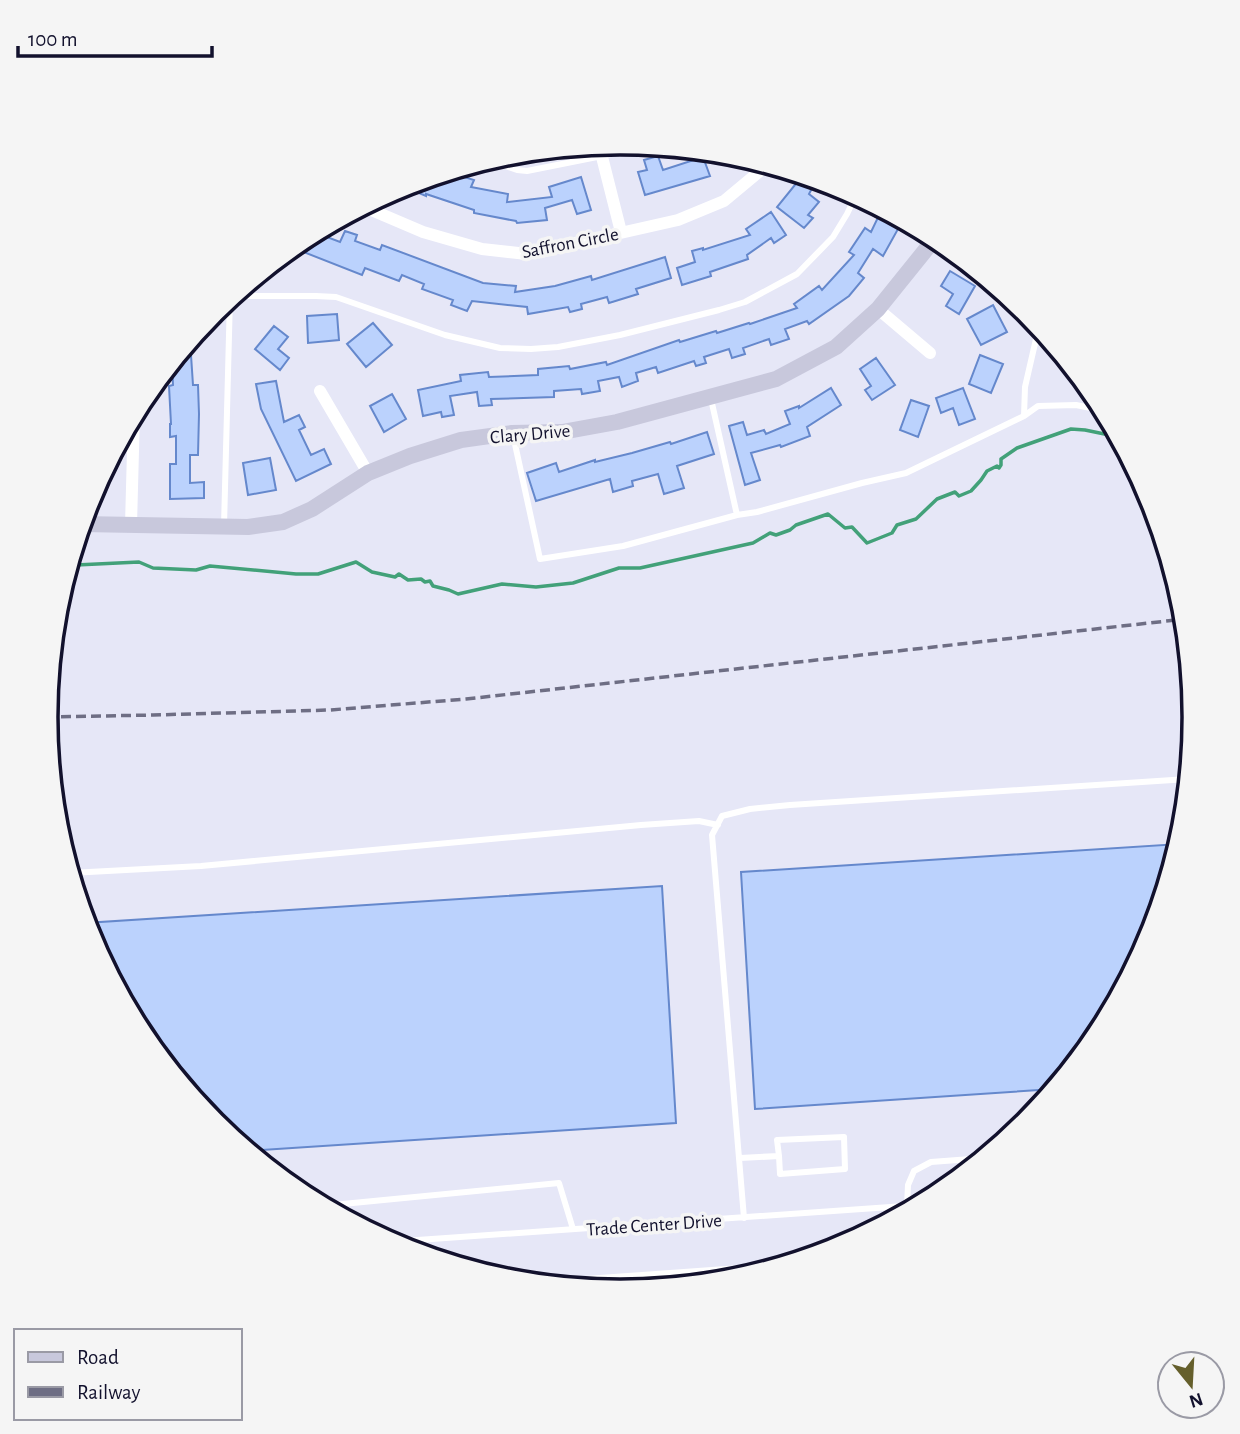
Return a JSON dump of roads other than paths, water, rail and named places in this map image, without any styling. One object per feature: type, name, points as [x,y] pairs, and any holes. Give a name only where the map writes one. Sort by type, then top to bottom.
[{"type":"street","points":[[602,155],[621,232]]},
{"type":"street","name":"Saffron Circle","points":[[375,211],[423,232],[482,249],[527,254],[678,220],[723,201],[758,172]]},
{"type":"street","name":"Clary Drive","points":[[93,524],[248,527],[283,522],[312,509],[368,473],[461,440],[512,433],[562,432],[617,422],[776,379],[836,346],[878,309],[928,247]]},
{"type":"street","points":[[878,309],[930,353]]},
{"type":"street","points":[[320,391],[368,473]]},
{"type":"street","points":[[131,525],[133,435]]},
{"type":"lane","points":[[507,167],[527,171],[578,157]]},
{"type":"lane","points":[[247,296],[337,298],[445,335],[500,348],[558,347],[620,335],[745,302],[797,274],[833,237],[851,205]]},
{"type":"lane","points":[[224,526],[231,311]]},
{"type":"lane","points":[[1024,416],[1025,387],[1035,338]]},
{"type":"lane","points":[[711,397],[737,515]]},
{"type":"lane","points":[[512,433],[540,559],[623,546],[906,473],[1038,407],[1076,405],[1089,408]]},
{"type":"lane","points":[[744,1218],[712,835],[722,816],[750,809],[790,805],[1178,780]]},
{"type":"lane","points":[[80,872],[201,866],[641,825],[699,821],[718,825]]},
{"type":"lane","points":[[844,1137],[845,1169],[780,1174],[779,1156],[777,1140],[844,1137]]},
{"type":"lane","points":[[740,1158],[779,1156]]},
{"type":"lane","points":[[905,1201],[914,1171],[931,1162],[967,1159]]},
{"type":"lane","points":[[340,1204],[559,1183],[573,1229]]},
{"type":"lane","name":"Trade Center Drive","points":[[416,1240],[890,1210]]},
{"type":"lane","points":[[595,1278],[722,1269]]},
{"type":"waterway","points":[[79,565],[139,562],[153,568],[196,570],[210,566],[318,574],[356,562],[372,572],[395,577],[399,574],[408,580],[430,581],[433,586],[458,594],[502,584],[536,587],[573,583],[619,568],[640,568],[753,543],[770,533],[776,535],[828,514],[845,528],[852,527],[867,543],[892,533],[897,525],[916,519],[937,499],[955,492],[959,496],[971,491],[987,471],[997,466],[999,468],[1001,459],[1017,448],[1071,429],[1106,434]]},
{"type":"railway","points":[[58,717],[330,710],[466,699],[1173,620]]}]
